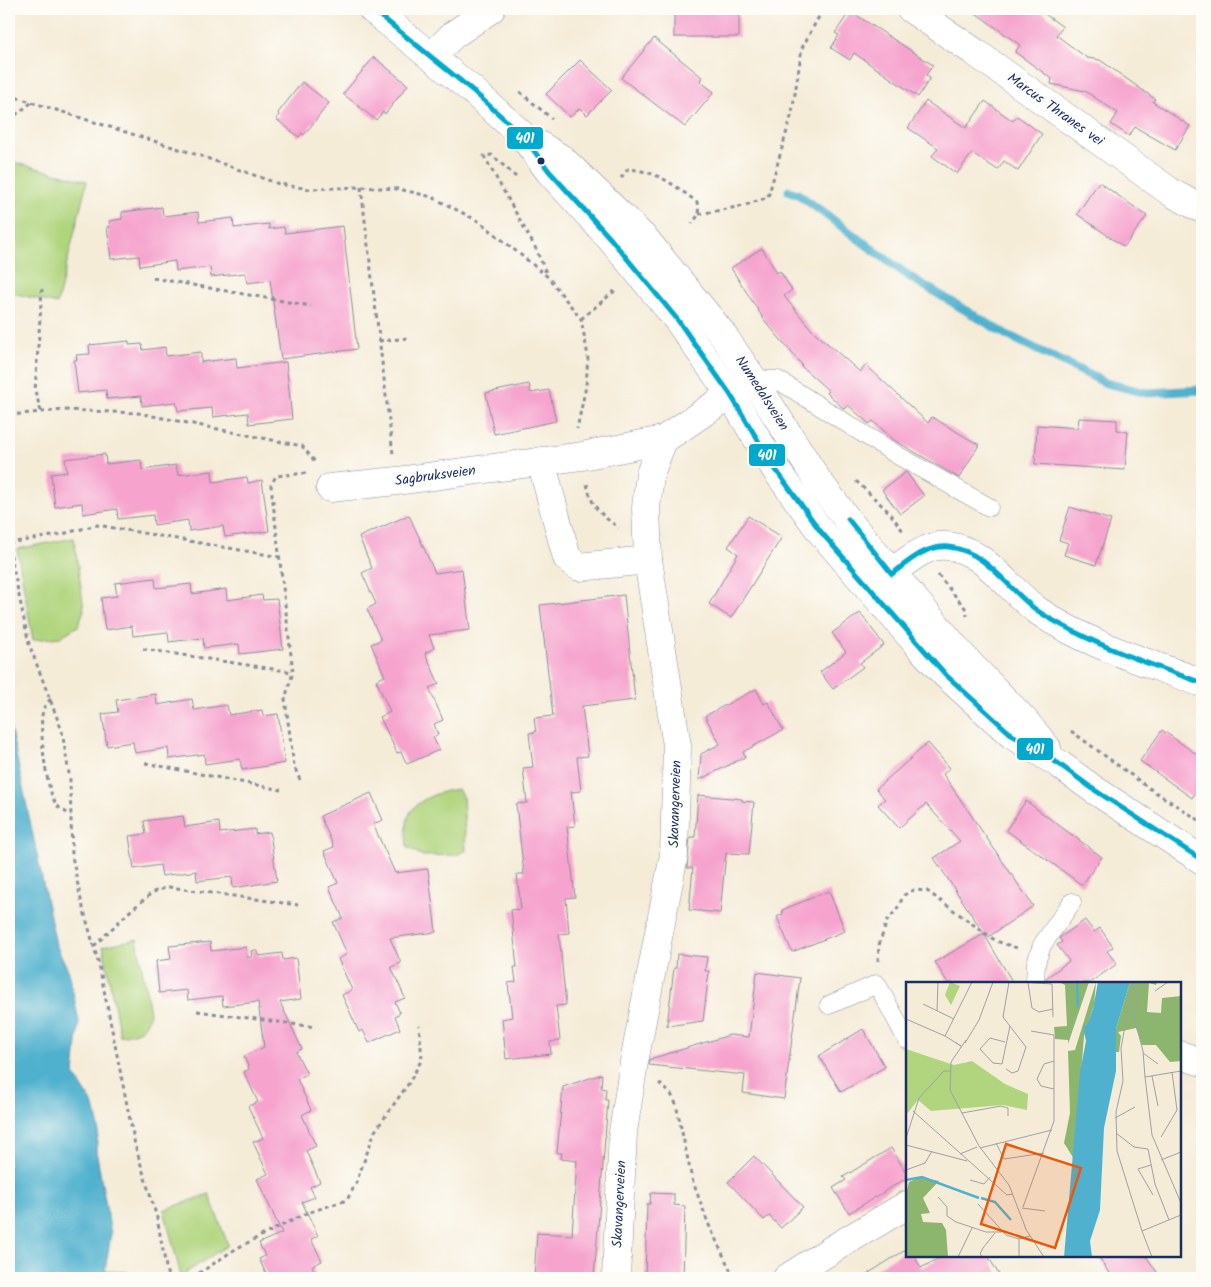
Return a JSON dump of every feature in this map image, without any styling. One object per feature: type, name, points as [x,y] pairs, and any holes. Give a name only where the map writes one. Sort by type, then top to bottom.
[{"type":"street","name":"Numedalsveien","points":[[372,9],[472,90],[523,136],[549,171],[610,238],[677,319],[730,394],[776,470],[798,502],[919,646],[974,701],[1012,735],[1059,764],[1093,789],[1202,860]]},
{"type":"street","points":[[431,57],[453,35],[491,9]]},
{"type":"street","name":"Marcus Thranes vei","points":[[911,9],[976,52],[1172,193],[1202,209]]},
{"type":"street","name":"Numedalsveien","points":[[523,136],[562,159],[646,240],[697,302],[753,378],[818,481],[892,574],[965,659],[1023,719],[1059,764]]},
{"type":"street","points":[[663,440],[753,378]]},
{"type":"street","name":"Sagbruksveien","points":[[322,477],[396,481],[582,456],[663,440]]},
{"type":"street","name":"Skavangerveien","points":[[616,1278],[623,1132],[634,1062],[674,855],[677,746],[648,560],[646,508],[650,474],[663,440]]},
{"type":"street","points":[[541,461],[567,558],[579,567],[648,560]]},
{"type":"street","points":[[870,590],[920,552],[938,546],[960,549],[974,555],[1001,576],[1037,610],[1074,632],[1124,654],[1202,683]]},
{"type":"street","points":[[1181,1055],[1202,1062]]},
{"type":"street","points":[[787,1278],[906,1206]]},
{"type":"lane","points":[[753,378],[778,380],[897,456],[989,507]]},
{"type":"lane","points":[[1035,982],[1036,963],[1042,944],[1072,902]]},
{"type":"lane","points":[[829,1005],[877,984],[906,1038]]},
{"type":"path","points":[[699,214],[743,206],[768,196],[792,114],[802,48],[823,9]]},
{"type":"path","points":[[9,95],[198,155],[279,184],[308,189],[361,187],[400,189],[432,197],[480,222],[548,277],[581,319],[588,356],[586,386],[576,432],[589,492],[597,511],[621,529],[648,560]]},
{"type":"path","points":[[9,120],[32,102]]},
{"type":"path","points":[[521,182],[492,154],[484,156],[535,247],[548,277]]},
{"type":"path","points":[[621,178],[628,169],[646,170],[665,178],[697,202],[699,214],[692,224]]},
{"type":"path","points":[[361,187],[394,462]]},
{"type":"path","points":[[153,278],[311,306]]},
{"type":"path","points":[[41,412],[35,391],[42,289]]},
{"type":"path","points":[[581,319],[618,289]]},
{"type":"path","points":[[379,341],[409,338]]},
{"type":"path","points":[[9,415],[64,410],[138,413],[302,446],[322,477]]},
{"type":"path","points":[[300,780],[294,766],[285,699],[293,672],[271,485],[276,476],[322,477]]},
{"type":"path","points":[[9,543],[58,535],[97,525],[280,557]]},
{"type":"path","points":[[9,547],[29,644],[62,731],[70,780],[72,856],[81,900],[94,946],[135,1145],[156,1218],[168,1278]]},
{"type":"path","points":[[143,649],[293,672]]},
{"type":"path","points":[[51,699],[44,705],[42,716],[47,782],[57,806],[71,816]]},
{"type":"path","points":[[145,763],[281,790]]},
{"type":"path","points":[[94,946],[153,892],[169,887],[298,905]]},
{"type":"path","points":[[877,984],[878,945],[887,921],[897,909],[904,895],[914,890],[927,891],[996,941],[1029,953],[1042,944]]},
{"type":"path","points":[[197,1011],[314,1027]]},
{"type":"path","points":[[192,1278],[237,1248],[307,1213],[347,1200],[356,1183],[375,1131],[409,1083],[422,1059],[419,1025]]},
{"type":"path","points":[[634,1062],[671,1094],[674,1099],[692,1179],[708,1223],[734,1278]]},
{"type":"green space","points":[[9,161],[87,181],[57,304],[9,292]]},
{"type":"green space","points":[[74,538],[84,610],[78,626],[60,637],[33,640],[17,549]]},
{"type":"green space","points":[[458,789],[463,798],[466,851],[456,855],[423,856],[407,847],[407,824],[411,811],[415,806],[426,798]]},
{"type":"green space","points":[[137,939],[150,1013],[143,1028],[120,1036],[103,946]]},
{"type":"green space","points":[[209,1194],[228,1245],[181,1276],[164,1210]]},
{"type":"water","points":[[9,721],[56,945],[69,972],[79,1022],[74,1074],[94,1106],[99,1128],[96,1150],[111,1234],[105,1271],[127,1272],[128,1278],[9,1278]]},
{"type":"building","points":[[674,9],[739,9],[739,37],[674,37]]},
{"type":"building","points":[[970,9],[1038,9],[1063,27],[1056,35],[1087,58],[1100,60],[1155,99],[1153,102],[1190,126],[1175,150],[1135,127],[1129,136],[1111,124],[1118,113],[1085,91],[1051,84],[1052,79],[1015,52],[1020,45]]},
{"type":"building","points":[[850,11],[933,65],[926,75],[930,78],[918,97],[854,53],[850,60],[831,48],[839,35],[835,33]]},
{"type":"building","points":[[654,38],[702,77],[700,81],[714,92],[685,127],[621,78]]},
{"type":"building","points":[[374,57],[408,85],[385,114],[383,112],[376,120],[343,94]]},
{"type":"building","points":[[580,60],[612,90],[587,115],[580,108],[570,117],[546,94]]},
{"type":"building","points":[[302,82],[329,103],[304,135],[302,133],[299,137],[276,119],[279,115],[278,113]]},
{"type":"building","points":[[926,101],[966,128],[985,101],[1013,121],[1017,116],[1042,134],[1018,171],[1004,161],[998,170],[972,153],[957,174],[932,156],[938,148],[908,128]]},
{"type":"building","points":[[1099,182],[1147,216],[1124,247],[1077,214]]},
{"type":"building","points":[[162,207],[163,216],[198,212],[199,222],[233,218],[234,228],[269,224],[269,229],[284,227],[285,233],[343,226],[357,349],[281,359],[270,280],[247,283],[245,273],[211,277],[210,267],[176,271],[175,261],[140,266],[139,256],[111,259],[107,227],[110,227],[109,221],[122,219],[122,212]]},
{"type":"building","points":[[762,248],[777,273],[780,271],[792,290],[784,296],[812,330],[860,372],[866,365],[928,423],[932,417],[979,445],[959,478],[894,440],[873,421],[869,424],[848,405],[844,409],[827,393],[829,391],[801,366],[765,321],[731,268]]},
{"type":"building","points":[[129,341],[129,345],[142,344],[143,350],[165,347],[166,356],[201,352],[201,362],[236,358],[237,368],[286,362],[292,419],[249,424],[248,413],[213,417],[212,408],[178,411],[176,402],[142,406],[141,396],[107,399],[106,390],[78,393],[74,360],[77,360],[76,355],[90,354],[89,345]]},
{"type":"building","points":[[529,384],[531,393],[549,390],[556,421],[494,434],[486,393]]},
{"type":"building","points":[[1079,418],[1117,420],[1117,430],[1128,431],[1125,470],[1035,464],[1037,425],[1078,428]]},
{"type":"building","points":[[105,454],[106,464],[141,460],[142,470],[176,465],[178,475],[212,471],[213,482],[247,477],[248,483],[262,480],[269,531],[225,537],[223,526],[189,531],[188,520],[154,525],[153,515],[118,519],[117,509],[83,514],[82,503],[55,507],[51,474],[67,472],[65,459]]},
{"type":"building","points":[[906,472],[924,496],[900,514],[882,490]]},
{"type":"building","points":[[1070,507],[1111,520],[1096,565],[1064,555],[1068,543],[1059,540]]},
{"type":"building","points":[[409,515],[435,573],[462,569],[470,630],[429,635],[434,648],[425,653],[439,684],[429,688],[443,720],[434,724],[438,735],[433,737],[439,750],[407,764],[401,752],[397,753],[380,717],[390,712],[376,680],[385,676],[371,644],[381,640],[367,609],[376,604],[362,573],[372,568],[359,537]]},
{"type":"building","points":[[748,516],[782,537],[731,618],[709,604],[738,554],[728,547]]},
{"type":"building","points":[[155,578],[156,588],[191,584],[192,594],[226,589],[227,600],[262,595],[263,600],[277,599],[283,649],[240,654],[239,644],[204,648],[203,638],[169,642],[168,632],[133,636],[132,626],[105,630],[101,598],[117,596],[115,583]]},
{"type":"building","points":[[624,595],[635,700],[582,706],[588,756],[577,757],[581,791],[571,792],[575,826],[567,827],[575,897],[566,898],[569,933],[559,934],[566,1005],[556,1006],[560,1040],[550,1042],[551,1054],[506,1059],[502,1019],[512,1017],[508,983],[516,982],[514,967],[517,967],[511,910],[521,909],[517,874],[524,874],[516,804],[527,803],[523,768],[533,767],[529,733],[536,732],[534,718],[553,716],[540,605]]},
{"type":"building","points":[[860,613],[884,645],[860,663],[863,667],[833,689],[820,672],[846,652],[832,633]]},
{"type":"building","points":[[756,689],[764,704],[768,702],[783,730],[743,752],[745,757],[699,780],[701,754],[720,744],[705,716]]},
{"type":"building","points":[[156,694],[157,705],[192,699],[194,710],[227,705],[229,715],[262,710],[263,716],[278,714],[285,763],[242,770],[240,759],[205,764],[204,754],[169,759],[168,748],[135,753],[133,742],[107,746],[102,714],[118,712],[116,700]]},
{"type":"building","points":[[1162,730],[1202,758],[1202,783],[1192,798],[1140,761]]},
{"type":"building","points":[[928,743],[950,768],[943,774],[1033,906],[987,938],[934,858],[960,841],[926,804],[899,828],[878,805],[885,799],[876,789]]},
{"type":"building","points":[[371,793],[383,820],[373,824],[395,873],[428,869],[436,932],[390,938],[401,963],[391,967],[405,998],[395,1002],[400,1013],[395,1016],[400,1029],[369,1043],[363,1030],[359,1032],[342,995],[352,990],[338,959],[347,954],[333,922],[343,918],[329,887],[338,883],[324,851],[334,847],[320,816]]},
{"type":"building","points":[[698,795],[754,802],[749,854],[726,853],[720,913],[689,910],[693,868],[687,868],[690,837],[695,837]]},
{"type":"building","points":[[1026,801],[1102,857],[1082,885],[1006,830]]},
{"type":"building","points":[[183,816],[185,827],[219,822],[220,833],[255,829],[255,834],[270,832],[277,881],[233,888],[232,877],[197,881],[196,871],[162,876],[160,865],[134,869],[129,836],[146,834],[144,821]]},
{"type":"building","points":[[829,891],[845,931],[792,952],[777,917],[783,914],[782,910]]},
{"type":"building","points":[[1085,920],[1094,932],[1100,928],[1113,947],[1107,951],[1117,964],[1090,982],[1046,982],[1046,978],[1069,961],[1057,945],[1062,942],[1059,938]]},
{"type":"building","points":[[984,934],[1012,982],[947,982],[935,962]]},
{"type":"building","points":[[210,942],[211,951],[246,947],[247,957],[252,957],[251,951],[256,950],[259,956],[282,953],[283,960],[296,958],[301,999],[280,1002],[302,1049],[296,1052],[307,1074],[297,1079],[311,1110],[302,1115],[316,1146],[306,1151],[320,1182],[310,1187],[315,1197],[302,1202],[318,1236],[311,1239],[322,1261],[312,1266],[318,1278],[268,1278],[259,1259],[265,1256],[259,1243],[282,1233],[257,1179],[268,1174],[253,1142],[263,1138],[248,1106],[258,1102],[244,1072],[249,1069],[244,1056],[264,1047],[258,1002],[223,1006],[222,996],[188,1000],[187,990],[159,993],[156,961],[171,959],[169,946]]},
{"type":"building","points":[[677,954],[707,957],[705,971],[709,971],[703,1021],[667,1026],[674,968],[676,968]]},
{"type":"building","points":[[757,972],[800,978],[784,1099],[743,1093],[745,1075],[649,1065],[650,1059],[730,1035],[749,1037]]},
{"type":"building","points":[[863,1029],[885,1067],[841,1092],[819,1056]]},
{"type":"building","points":[[602,1074],[601,1088],[606,1089],[605,1100],[608,1100],[594,1278],[534,1278],[537,1233],[572,1235],[577,1161],[561,1159],[562,1153],[557,1153],[563,1087]]},
{"type":"building","points":[[891,1148],[906,1172],[906,1179],[849,1213],[833,1188],[846,1180],[843,1177]]},
{"type":"building","points":[[754,1156],[803,1207],[781,1228],[769,1216],[764,1220],[728,1182]]},
{"type":"building","points":[[651,1193],[674,1194],[674,1205],[685,1206],[683,1278],[645,1277],[647,1204],[650,1204]]},
{"type":"building","points":[[906,1250],[906,1257],[915,1257],[921,1268],[941,1257],[989,1257],[1001,1278],[861,1278]]},
{"type":"building","points":[[1099,1257],[1147,1257],[1161,1278],[1112,1278]]},
{"type":"waterway","points":[[789,191],[798,194],[910,277],[1007,335],[1106,383],[1147,393],[1202,390]]},
{"type":"transit line","name":"401","points":[[372,9],[472,90],[523,136],[549,171],[610,238],[677,319],[730,394],[776,470],[821,532],[946,675],[1012,735],[1059,764],[1093,789],[1202,860]]},
{"type":"transit line","name":"401","points":[[848,519],[892,574],[925,551],[941,547],[961,550],[983,561],[1034,608],[1054,621],[1119,652],[1202,683]]}]
